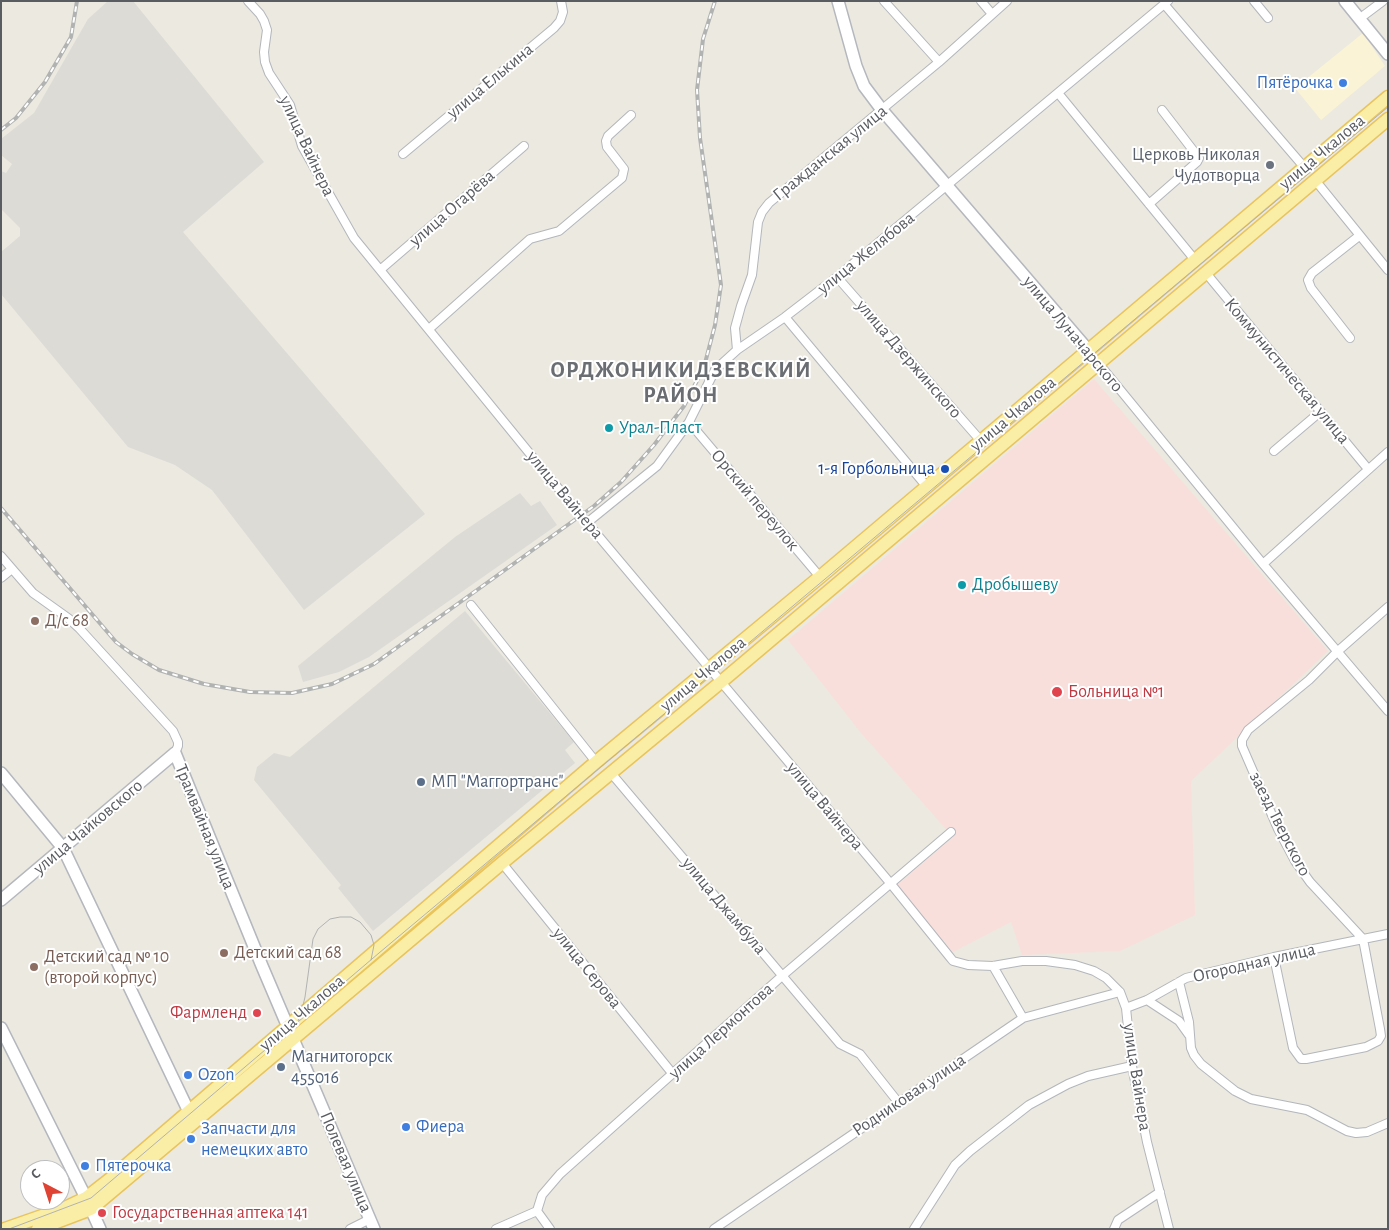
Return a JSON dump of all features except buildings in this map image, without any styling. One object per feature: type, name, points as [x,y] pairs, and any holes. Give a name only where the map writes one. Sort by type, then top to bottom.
[{"type":"main road","name":"улица Чкалова","points":[[5,1229],[65,1208],[89,1204],[189,1112],[287,1026],[596,762],[820,577],[1388,97]]},
{"type":"main road","name":"улица Чкалова","points":[[38,1229],[89,1204],[293,1040],[722,682],[1388,120]]},
{"type":"main road","name":"улица Луначарского","points":[[1089,351],[1099,364]]},
{"type":"street","name":"улица Вайнера","points":[[248,1],[264,21],[267,30],[265,62],[269,73],[290,105],[302,146],[354,238],[954,962],[993,966],[1046,961],[1075,965],[1094,971],[1106,978],[1120,992],[1126,1008],[1132,1066],[1147,1142],[1169,1229]]},
{"type":"street","name":"улица Елькина","points":[[404,154],[554,28],[560,21],[563,12],[561,1]]},
{"type":"street","name":"улица Луначарского","points":[[838,1],[856,66],[864,86],[882,110],[1089,351]]},
{"type":"street","points":[[884,1],[939,62]]},
{"type":"street","points":[[981,1],[992,14]]},
{"type":"street","name":"Гражданская улица","points":[[737,350],[735,328],[752,275],[756,234],[762,212],[770,202],[939,62],[1006,1]]},
{"type":"street","points":[[1254,1],[1268,18]]},
{"type":"street","points":[[1345,1],[1388,54]]},
{"type":"street","points":[[1359,18],[1383,1]]},
{"type":"street","points":[[1166,3],[1304,167]]},
{"type":"street","name":"улица Желябова","points":[[588,522],[657,466],[689,422],[715,370],[737,350],[838,277],[1166,3]]},
{"type":"street","points":[[1058,93],[1195,260]]},
{"type":"street","points":[[1149,204],[1197,162],[1199,158],[1162,110]]},
{"type":"street","points":[[429,329],[530,239],[559,231],[622,178],[624,169],[607,146],[606,141],[608,136],[631,115]]},
{"type":"street","name":"улица Огарёва","points":[[380,270],[524,146]]},
{"type":"street","points":[[1315,180],[1388,270]]},
{"type":"street","points":[[1350,338],[1311,288],[1308,280],[1312,273],[1359,236]]},
{"type":"street","name":"Коммунистическая улица","points":[[1206,273],[1368,469]]},
{"type":"street","name":"улица Дзержинского","points":[[838,277],[981,441]]},
{"type":"street","points":[[785,317],[927,487]]},
{"type":"street","name":"улица Луначарского","points":[[1099,364],[1263,564],[1388,711]]},
{"type":"street","points":[[1274,451],[1320,412]]},
{"type":"street","name":"Орский переулок","points":[[689,422],[820,577]]},
{"type":"street","points":[[1263,564],[1388,452]]},
{"type":"street","name":"Трамвайная улица","points":[[1,556],[38,597],[54,607],[79,628],[173,732],[178,742],[175,754],[293,1040]]},
{"type":"street","points":[[1,578],[12,568]]},
{"type":"street","points":[[471,605],[596,762]]},
{"type":"street","points":[[1338,652],[1388,607]]},
{"type":"street","name":"заезд Тверского","points":[[1338,652],[1309,680],[1248,730],[1242,740],[1242,746],[1278,829],[1295,861],[1310,882],[1363,939]]},
{"type":"street","name":"улица Чайковского","points":[[1,900],[175,754]]},
{"type":"street","name":"улица Джамбула","points":[[611,773],[840,1044],[860,1054],[898,1102]]},
{"type":"street","points":[[1,774],[63,848],[189,1112]]},
{"type":"street","name":"улица Лермонтова","points":[[537,1211],[542,1196],[560,1174],[782,976],[951,832]]},
{"type":"street","name":"улица Серова","points":[[502,864],[672,1073]]},
{"type":"street","name":"Огородная улица","points":[[1126,1008],[1147,1000],[1178,982],[1194,976],[1274,957],[1388,934]]},
{"type":"street","points":[[1274,957],[1293,1048],[1300,1059],[1314,1058],[1366,1047],[1374,1044],[1381,1036],[1363,939]]},
{"type":"street","points":[[993,966],[1023,1018]]},
{"type":"street","points":[[1178,982],[1190,1022],[1190,1037]]},
{"type":"street","name":"Родниковая улица","points":[[714,1229],[1023,1018],[1120,992]]},
{"type":"street","points":[[1147,1000],[1179,1021],[1186,1028],[1194,1055],[1201,1064],[1220,1081],[1251,1099],[1307,1110],[1347,1131],[1356,1133],[1367,1132],[1388,1123]]},
{"type":"street","points":[[1,1028],[100,1229]]},
{"type":"street","name":"Полевая улица","points":[[293,1040],[372,1224]]},
{"type":"street","points":[[914,1229],[955,1165],[1028,1105],[1068,1084],[1088,1076],[1132,1066]]},
{"type":"street","points":[[1114,1229],[1118,1220],[1160,1192]]},
{"type":"street","points":[[496,1229],[537,1211],[550,1229]]},
{"type":"street","points":[[350,1229],[372,1224]]},
{"type":"shaded area","points":[[108,1],[133,1],[264,162],[183,232],[425,514],[304,610],[212,490],[175,465],[128,447],[1,294],[1,252],[20,236],[20,228],[1,209],[1,171],[6,173],[12,164],[1,155],[1,139],[34,113],[88,19]]},
{"type":"shaded area","points":[[1363,33],[1385,66],[1321,120],[1295,88]]},
{"type":"shaded area","name":"Больница №1","points":[[1094,379],[1328,651],[1191,781],[1195,915],[1120,951],[1022,955],[1011,922],[953,952],[896,886],[953,837],[861,733],[788,640]]},
{"type":"shaded area","points":[[520,493],[531,506],[540,501],[557,525],[369,657],[339,672],[303,682],[298,666],[455,537]]},
{"type":"shaded area","points":[[465,611],[574,742],[565,750],[575,763],[373,931],[338,888],[341,885],[254,780],[257,767],[274,753],[290,757]]},
{"type":"tram line","points":[[9,1229],[91,1198],[379,953],[1388,107]]},
{"type":"tram line","points":[[298,1021],[305,997],[313,939],[318,929],[330,919],[340,917],[351,917],[360,922],[371,935],[374,945],[371,960]]},
{"type":"railway","points":[[1,130],[16,118],[45,82],[71,37],[77,1]]},
{"type":"railway","points":[[1,508],[116,642],[159,670],[204,684],[250,692],[292,693],[332,684],[374,664],[594,506],[621,482],[654,445],[684,406],[704,367],[715,325],[721,285],[700,138],[697,90],[703,39],[715,1]]},
{"type":"place","name":"Пятёрочка","points":[[1343,83]]},
{"type":"place","name":"Церковь Николая Чудотворца","points":[[1270,165]]},
{"type":"place","name":"Урал-Пласт","points":[[609,428]]},
{"type":"place","name":"1-я Горбольница","points":[[945,469]]},
{"type":"place","name":"Дробышеву","points":[[962,585]]},
{"type":"place","name":"Д/с 68","points":[[35,621]]},
{"type":"place","name":"Больница №1","points":[[1057,692]]},
{"type":"place","name":"МП \"Маггортранс\"","points":[[421,782]]},
{"type":"place","name":"Детский сад 68","points":[[224,953]]},
{"type":"place","name":"Детский сад № 10 (второй корпус)","points":[[34,967]]},
{"type":"place","name":"Фармленд","points":[[257,1013]]},
{"type":"place","name":"Магнитогорск 455016","points":[[281,1067]]},
{"type":"place","name":"Ozon","points":[[188,1075]]},
{"type":"place","name":"Фиера","points":[[406,1127]]},
{"type":"place","name":"Запчасти для немецких авто","points":[[191,1139]]},
{"type":"place","name":"Пятерочка","points":[[85,1166]]},
{"type":"place","name":"Государственная аптека 141","points":[[102,1213]]},
{"type":"district","name":"ОРДЖОНИКИДЗЕВСКИЙ РАЙОН","points":[[681,382]]}]
